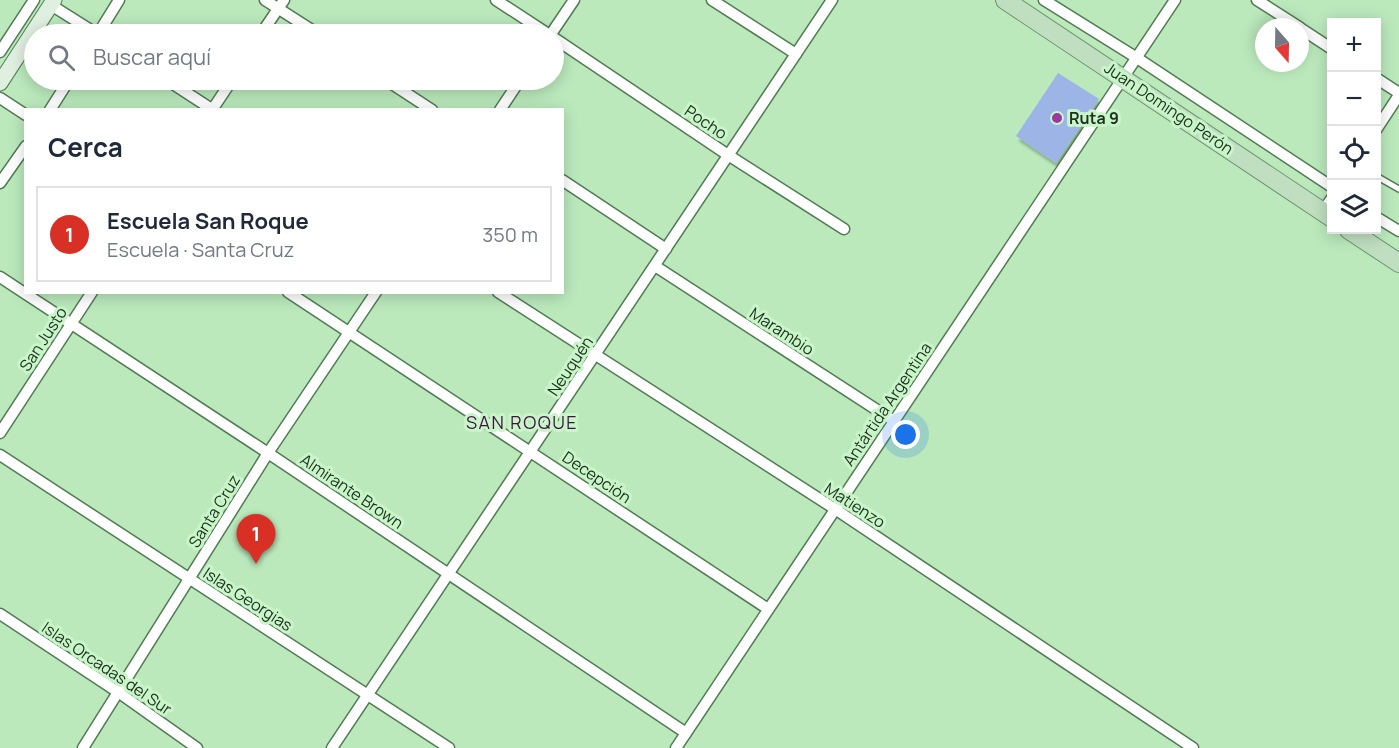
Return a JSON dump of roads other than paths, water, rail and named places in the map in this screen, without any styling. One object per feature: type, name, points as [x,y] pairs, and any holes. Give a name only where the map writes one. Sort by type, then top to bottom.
[{"type":"main road","name":"Juan Domingo Perón","points":[[1005,0],[1327,208]]},
{"type":"main road","points":[[37,24],[52,2]]},
{"type":"main road","points":[[1,78],[24,44]]},
{"type":"main road","points":[[1355,234],[1399,263]]},
{"type":"street","points":[[0,52],[34,0]]},
{"type":"street","points":[[103,24],[119,0]]},
{"type":"street","points":[[265,0],[281,4],[306,24]]},
{"type":"street","points":[[496,0],[533,24]]},
{"type":"street","points":[[556,24],[574,0]]},
{"type":"street","points":[[712,0],[796,54]]},
{"type":"street","name":"Neuquén","points":[[332,748],[832,0]]},
{"type":"street","name":"Juan Domingo Perón","points":[[1044,0],[1137,58],[1327,184]]},
{"type":"street","name":"Antártida Argentina","points":[[676,748],[1174,0]]},
{"type":"street","points":[[1257,0],[1285,18]]},
{"type":"street","points":[[52,2],[83,24]]},
{"type":"street","points":[[268,24],[281,4]]},
{"type":"street","points":[[1309,34],[1327,46]]},
{"type":"street","name":"Pocho","points":[[564,45],[728,155],[844,229]]},
{"type":"street","points":[[1379,126],[1399,94],[1381,81]]},
{"type":"street","points":[[51,108],[63,90]]},
{"type":"street","points":[[183,90],[210,108]]},
{"type":"street","points":[[213,108],[224,90]]},
{"type":"street","points":[[401,90],[429,108]]},
{"type":"street","points":[[501,108],[513,90]]},
{"type":"street","points":[[0,98],[24,114]]},
{"type":"street","points":[[0,183],[24,149]]},
{"type":"street","points":[[564,181],[666,249]]},
{"type":"street","points":[[1381,220],[1399,231]]},
{"type":"street","name":"Marambio","points":[[655,266],[894,421]]},
{"type":"street","name":"Almirante Brown","points":[[0,277],[24,293]]},
{"type":"street","name":"Almirante Brown","points":[[26,294],[686,733]]},
{"type":"street","name":"San Justo","points":[[0,433],[91,294]]},
{"type":"street","name":"Decepción","points":[[291,294],[768,609]]},
{"type":"street","name":"Santa Cruz","points":[[82,748],[268,453],[375,294]]},
{"type":"street","name":"Matienzo","points":[[501,294],[835,509],[1193,748]]},
{"type":"street","name":"Islas Georgias","points":[[0,455],[449,748]]},
{"type":"street","name":"Islas Orcadas del Sur","points":[[0,614],[118,692],[196,748]]},
{"type":"lane","points":[[1381,178],[1399,189]]},
{"type":"place","name":"Ruta 9","points":[[1057,118]]},
{"type":"place","name":"Escuela San Roque","points":[[256,564]]},
{"type":"district","name":"SAN ROQUE","points":[[522,423]]}]
